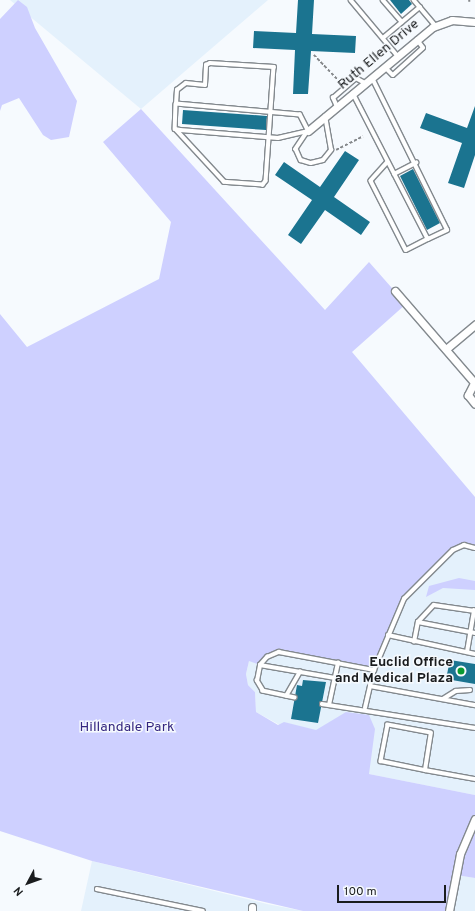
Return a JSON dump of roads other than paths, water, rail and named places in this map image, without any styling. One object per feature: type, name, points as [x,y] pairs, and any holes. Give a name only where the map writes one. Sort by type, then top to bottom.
[{"type":"street","name":"Ruth Ellen Drive","points":[[308,131],[416,39],[436,26],[452,20],[475,22]]},
{"type":"street","points":[[395,291],[474,381],[468,395],[475,404]]},
{"type":"street","points":[[446,349],[475,325]]},
{"type":"street","points":[[449,911],[460,854],[475,819]]},
{"type":"lane","points":[[351,0],[397,55]]},
{"type":"lane","points":[[383,0],[402,22]]},
{"type":"lane","points":[[414,0],[436,26]]},
{"type":"lane","points":[[383,38],[420,7]]},
{"type":"lane","points":[[384,66],[393,74],[423,48],[416,39]]},
{"type":"lane","points":[[210,63],[274,67],[271,113],[263,185],[231,184],[224,182],[176,129],[177,90],[186,83],[205,86],[206,65],[210,63]]},
{"type":"lane","points":[[372,77],[416,162],[447,230],[406,250],[371,181],[388,162]]},
{"type":"lane","points":[[337,107],[333,98],[356,78],[365,83]]},
{"type":"lane","points":[[353,93],[428,239]]},
{"type":"lane","points":[[176,104],[300,115],[308,131]]},
{"type":"lane","points":[[308,131],[296,149],[301,160],[311,163],[323,160],[331,144],[325,117]]},
{"type":"lane","points":[[176,129],[269,137],[291,136],[308,131]]},
{"type":"lane","points":[[394,174],[416,162]]},
{"type":"lane","points":[[365,708],[374,670],[404,599],[427,573],[453,550],[464,545],[475,548]]},
{"type":"lane","points":[[414,642],[418,622],[434,605],[475,611],[473,633],[467,652]]},
{"type":"lane","points":[[418,622],[473,633]]},
{"type":"lane","points":[[388,635],[414,642],[475,654]]},
{"type":"lane","points":[[295,698],[263,692],[257,681],[260,665],[267,657],[279,652],[374,670]]},
{"type":"lane","points":[[329,705],[338,663]]},
{"type":"lane","points":[[260,665],[335,678]]},
{"type":"lane","points":[[286,696],[300,672]]},
{"type":"lane","points":[[370,686],[475,705]]},
{"type":"lane","points":[[442,699],[456,691],[470,690]]},
{"type":"lane","points":[[322,704],[353,710],[365,708],[475,728]]},
{"type":"lane","points":[[425,770],[431,732],[388,725],[381,761],[425,770],[475,779]]},
{"type":"lane","points":[[97,889],[203,911]]},
{"type":"place","name":"Euclid Office and Medical Plaza","points":[[461,671]]},
{"type":"park label","name":"Hillandale Park","points":[[127,728]]}]
